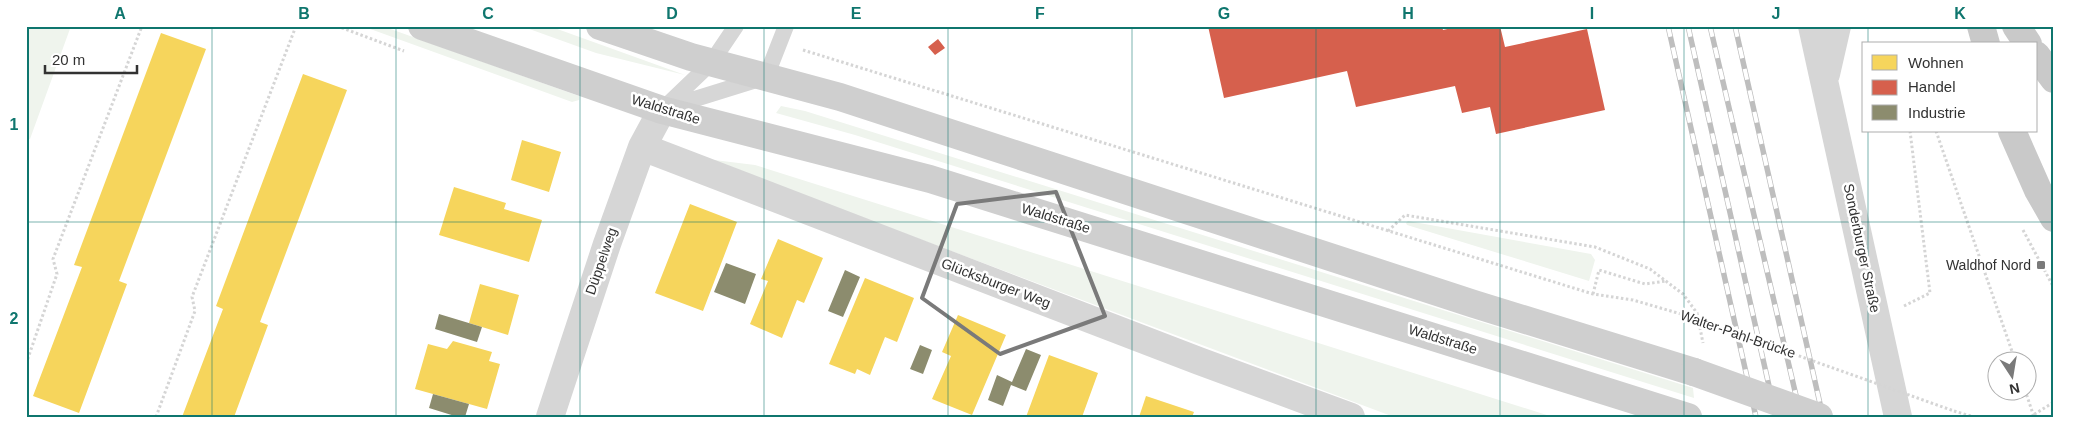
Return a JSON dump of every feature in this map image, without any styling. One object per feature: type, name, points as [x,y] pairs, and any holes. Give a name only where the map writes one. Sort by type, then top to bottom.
[{"type":"main road","name":"Waldstraße","points":[[422,26],[662,110],[930,179],[1688,417]]},
{"type":"main road","points":[[600,26],[711,63],[840,96],[1474,304],[1699,361],[1818,417]]},
{"type":"main road","points":[[1981,26],[1985,42]]},
{"type":"main road","points":[[2016,26],[2027,42]]},
{"type":"main road","points":[[2038,58],[2054,80]]},
{"type":"main road","points":[[2012,132],[2038,190],[2054,218]]},
{"type":"street","name":"Sonderburger Straße","points":[[1812,26],[1898,417]]},
{"type":"street","name":"Sonderburger Straße","points":[[1824,80],[1837,26]]},
{"type":"street","name":"Düppelweg","points":[[550,417],[607,244],[642,147],[662,110]]},
{"type":"street","name":"Glücksburger Weg","points":[[642,147],[1199,361],[1351,417]]},
{"type":"lane","points":[[662,110],[711,63],[736,26]]},
{"type":"lane","points":[[662,110],[766,77],[786,26]]},
{"type":"path","points":[[26,364],[57,274],[53,259],[142,26]]},
{"type":"path","points":[[156,417],[195,311],[192,297],[296,26]]},
{"type":"path","name":"Walter-Pahl-Brücke","points":[[780,43],[1593,294],[1633,300],[1681,314],[1974,417]]},
{"type":"path","points":[[1904,306],[1930,293],[1910,132]]},
{"type":"path","points":[[1936,132],[2012,350]]},
{"type":"path","points":[[1388,232],[1406,214],[1595,247],[1650,269],[1683,294],[1697,313],[1699,361]]},
{"type":"path","points":[[2023,230],[2054,288]]},
{"type":"path","points":[[1593,294],[1600,270],[1645,284],[1667,280]]},
{"type":"path","points":[[2028,400],[2033,416],[2054,402]]},
{"type":"highlighted area","points":[[1056,192],[1105,316],[1000,354],[922,298],[957,204]]},
{"type":"shaded area","points":[[26,26],[71,26],[30,139],[26,138]]},
{"type":"shaded area","points":[[362,26],[382,26],[579,96],[579,100],[572,102]]},
{"type":"shaded area","points":[[521,26],[549,26],[685,75],[596,53]]},
{"type":"shaded area","points":[[781,106],[805,111],[1693,388],[1694,398],[855,135],[776,113]]},
{"type":"shaded area","points":[[706,159],[755,165],[1553,417],[1394,417]]},
{"type":"shaded area","points":[[1408,221],[1591,254],[1595,260],[1589,281],[1407,225]]},
{"type":"building: Wohnen","points":[[161,33],[206,49],[119,281],[127,284],[79,413],[33,396],[82,267],[74,265]]},
{"type":"building: Wohnen","points":[[303,74],[347,90],[260,322],[268,325],[234,417],[182,417],[223,309],[216,306]]},
{"type":"building: Wohnen","points":[[522,140],[561,152],[549,192],[511,180]]},
{"type":"building: Wohnen","points":[[454,187],[506,203],[504,209],[542,220],[529,262],[439,235]]},
{"type":"building: Wohnen","points":[[690,204],[737,222],[703,311],[655,293]]},
{"type":"building: Wohnen","points":[[778,239],[823,258],[804,303],[797,300],[782,338],[750,324],[768,281],[761,279]]},
{"type":"building: Wohnen","points":[[865,278],[914,298],[897,342],[885,337],[870,375],[857,369],[855,374],[829,364]]},
{"type":"building: Wohnen","points":[[480,284],[519,295],[508,335],[469,323]]},
{"type":"building: Wohnen","points":[[958,315],[1006,335],[972,415],[932,399],[951,356],[942,352]]},
{"type":"building: Wohnen","points":[[453,341],[492,352],[489,361],[500,364],[487,409],[415,389],[428,344],[447,349]]},
{"type":"building: Wohnen","points":[[1049,355],[1098,373],[1082,417],[1026,417]]},
{"type":"building: Wohnen","points":[[1146,396],[1194,412],[1192,417],[1139,417]]},
{"type":"building: Handel","points":[[1208,26],[1442,26],[1443,30],[1460,26],[1500,26],[1505,47],[1587,29],[1605,110],[1496,134],[1490,107],[1462,113],[1455,86],[1356,107],[1347,71],[1224,98]]},
{"type":"building: Handel","points":[[938,39],[945,48],[935,55],[928,47]]},
{"type":"building: Industrie","points":[[726,263],[756,274],[745,304],[714,292]]},
{"type":"building: Industrie","points":[[845,270],[860,277],[843,317],[828,311]]},
{"type":"building: Industrie","points":[[439,314],[482,327],[477,342],[435,329]]},
{"type":"building: Industrie","points":[[920,345],[932,350],[923,374],[910,369]]},
{"type":"building: Industrie","points":[[1026,349],[1041,355],[1026,391],[1011,385],[1003,406],[988,400],[997,375],[1012,382]]},
{"type":"building: Industrie","points":[[433,394],[469,404],[465,417],[458,417],[429,408]]},
{"type":"railway","points":[[1668,26],[1756,417]]},
{"type":"railway","points":[[1688,26],[1776,417]]},
{"type":"railway","points":[[1710,26],[1801,417]]},
{"type":"railway","points":[[1735,26],[1823,417]]},
{"type":"place","name":"Waldhof Nord","points":[[2041,265]]}]
